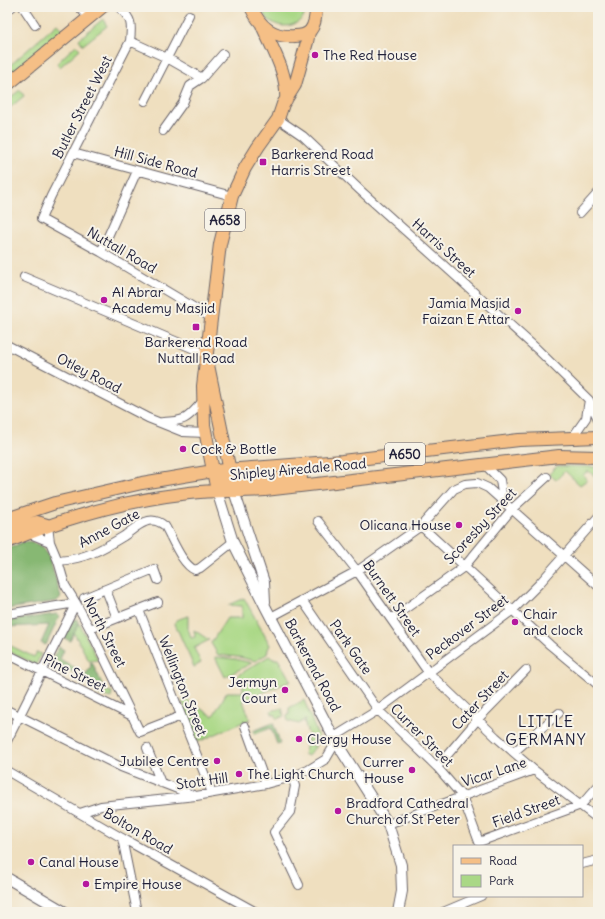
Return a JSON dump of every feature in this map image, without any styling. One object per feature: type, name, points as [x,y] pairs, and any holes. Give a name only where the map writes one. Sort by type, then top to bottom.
[{"type":"main road","points":[[7,85],[102,7]]},
{"type":"main road","name":"Barkerend Road","points":[[251,7],[261,24],[285,77],[287,89],[286,101]]},
{"type":"main road","name":"Barkerend Road","points":[[217,491],[205,434],[203,386],[210,316],[220,244],[232,196],[245,168],[278,118],[295,85],[309,32],[314,22],[316,7]]},
{"type":"main road","points":[[261,24],[273,33],[285,36],[297,36],[309,32]]},
{"type":"main road","name":"Barkerend Road","points":[[206,354],[232,480]]},
{"type":"main road","name":"Shipley Airedale Road","points":[[7,542],[48,526],[125,504],[189,493],[217,491],[232,480],[342,461],[519,440],[598,437]]},
{"type":"main road","name":"Shipley Airedale Road","points":[[7,519],[55,503],[142,483],[213,471],[232,480],[265,490],[560,456],[598,457]]},
{"type":"main road","points":[[7,530],[37,522],[48,526]]},
{"type":"street","points":[[7,10],[12,7]]},
{"type":"street","points":[[23,7],[35,25]]},
{"type":"street","points":[[79,7],[89,18]]},
{"type":"street","name":"Butler Street West","points":[[41,219],[130,41],[132,25],[127,14],[119,7]]},
{"type":"street","points":[[145,101],[189,14]]},
{"type":"street","points":[[130,41],[167,58],[202,78]]},
{"type":"street","points":[[163,131],[183,104],[190,86],[202,78],[223,54]]},
{"type":"street","name":"Harris Street","points":[[278,118],[303,136],[361,191],[536,349],[589,400],[598,419]]},
{"type":"street","name":"Hill Side Road","points":[[73,153],[232,196]]},
{"type":"street","points":[[101,252],[137,171]]},
{"type":"street","points":[[580,213],[598,193]]},
{"type":"street","name":"Nuttall Road","points":[[41,219],[101,252],[210,316]]},
{"type":"street","points":[[24,277],[206,354]]},
{"type":"street","name":"Otley Road","points":[[7,345],[148,418],[183,432],[205,434]]},
{"type":"street","points":[[572,438],[586,418],[589,400]]},
{"type":"street","name":"Otley Road","points":[[160,423],[181,421],[189,416],[203,401]]},
{"type":"street","points":[[484,464],[500,480],[503,500]]},
{"type":"street","name":"Scoresby Street","points":[[391,619],[464,567],[512,509],[547,477]]},
{"type":"street","name":"Barkerend Road","points":[[232,480],[264,582],[265,606]]},
{"type":"street","points":[[271,617],[357,571],[421,526],[454,489],[465,484],[477,484],[488,488],[598,586]]},
{"type":"street","name":"Barkerend Road","points":[[217,491],[233,542],[265,606],[335,739],[388,824],[401,865],[402,891],[398,912]]},
{"type":"street","name":"Peckover Street","points":[[335,739],[378,710],[513,610],[565,556],[598,517]]},
{"type":"street","name":"Anne Gate","points":[[58,561],[85,557],[105,548],[140,524],[148,521],[156,521],[165,526],[184,560],[189,567],[195,570],[200,568],[233,542]]},
{"type":"street","name":"Burnett Street","points":[[318,522],[357,571],[428,672],[534,770]]},
{"type":"street","name":"North Street","points":[[48,526],[50,542],[58,561],[65,585],[90,629],[140,732],[181,716]]},
{"type":"street","points":[[421,526],[554,648],[598,685]]},
{"type":"street","points":[[28,533],[50,542]]},
{"type":"street","points":[[84,598],[154,569],[158,580]]},
{"type":"street","points":[[106,590],[117,618]]},
{"type":"street","name":"Park Gate","points":[[302,600],[378,710]]},
{"type":"street","points":[[90,629],[158,602]]},
{"type":"street","points":[[7,614],[76,603]]},
{"type":"street","points":[[7,741],[76,603]]},
{"type":"street","name":"Wellington Street","points":[[139,610],[212,793]]},
{"type":"street","name":"Pine Street","points":[[7,654],[132,716]]},
{"type":"street","name":"Cater Street","points":[[438,767],[478,719],[526,670]]},
{"type":"street","points":[[7,710],[121,767],[196,796]]},
{"type":"street","name":"Currer Street","points":[[378,710],[438,767],[462,796],[479,842]]},
{"type":"street","points":[[514,752],[558,713]]},
{"type":"street","points":[[245,726],[266,784]]},
{"type":"street","name":"Stott Hill","points":[[80,813],[101,806],[196,796],[266,784],[292,777],[308,770],[326,759],[335,739]]},
{"type":"street","points":[[147,748],[161,783]]},
{"type":"street","name":"Vicar Lane","points":[[388,824],[534,770],[598,819]]},
{"type":"street","name":"Bolton Road","points":[[7,771],[122,838],[256,912]]},
{"type":"street","points":[[292,777],[295,786],[290,812],[274,832],[299,885]]},
{"type":"street","points":[[581,805],[598,786]]},
{"type":"street","name":"Field Street","points":[[479,842],[581,805]]},
{"type":"street","points":[[122,838],[137,912]]},
{"type":"street","points":[[583,864],[598,860]]},
{"type":"street","points":[[7,878],[65,912]]},
{"type":"street","points":[[443,912],[480,897]]},
{"type":"green space","points":[[260,7],[307,7],[303,18],[298,22],[288,26],[283,26],[277,25],[268,19]]},
{"type":"green space","points":[[103,19],[107,26],[83,45],[79,39]]},
{"type":"green space","points":[[57,24],[63,29],[12,73],[7,68]]},
{"type":"green space","points":[[76,45],[80,49],[60,67],[57,63]]},
{"type":"green space","points":[[20,90],[24,96],[7,110],[7,100]]},
{"type":"green space","points":[[557,466],[598,467],[598,472],[595,476],[588,471],[583,475],[587,480],[580,485],[565,471],[556,480],[549,474]]},
{"type":"green space","points":[[22,542],[39,545],[46,552],[49,557],[61,597],[57,601],[7,609],[7,550]]},
{"type":"green space","points":[[244,598],[270,645],[267,654],[255,661],[239,657],[218,655],[211,643],[227,618],[242,618],[242,606],[228,605]]},
{"type":"green space","points":[[57,614],[59,617],[46,645],[41,643],[49,625],[7,627],[7,621]]},
{"type":"green space","points":[[188,616],[188,630],[191,638],[195,637],[194,630],[209,640],[194,648],[201,663],[194,667],[175,624],[176,620]]},
{"type":"green space","points":[[77,619],[79,623],[70,641],[64,638],[73,620]]},
{"type":"green space","points":[[79,623],[98,660],[89,661],[74,633]]},
{"type":"green space","points":[[7,644],[34,657],[37,652],[41,654],[36,665],[7,650]]},
{"type":"green space","points":[[59,647],[64,650],[60,659],[86,674],[91,666],[90,663],[92,662],[103,686],[101,688],[51,660]]},
{"type":"green space","points":[[269,656],[273,659],[278,659],[291,681],[243,701],[250,719],[198,742],[182,701],[186,700],[213,716],[227,692],[243,692],[243,681],[237,680],[237,676]]},
{"type":"green space","points":[[215,657],[235,659],[252,663],[225,677]]},
{"type":"green space","points":[[103,686],[106,691],[112,692],[111,698],[96,694],[98,687],[101,688]]},
{"type":"green space","points":[[304,700],[318,736],[317,744],[307,742],[309,734],[304,721],[306,721],[305,719],[299,724],[288,721],[287,716],[289,715],[289,708]]},
{"type":"green space","points":[[282,708],[284,716],[277,719],[275,714],[273,715],[271,711]]},
{"type":"green space","points":[[273,723],[280,743],[277,744],[271,728],[255,734],[253,731]]},
{"type":"green space","points":[[307,744],[316,746],[308,756],[304,754]]},
{"type":"place","name":"The Red House","points":[[315,55]]},
{"type":"place","name":"Barkerend Road Harris Street","points":[[263,162]]},
{"type":"place","name":"Al Abrar Academy Masjid","points":[[104,300]]},
{"type":"place","name":"Jamia Masjid Faizan E Attar","points":[[518,311]]},
{"type":"place","name":"Barkerend Road Nuttall Road","points":[[196,327]]},
{"type":"place","name":"Cock & Bottle","points":[[183,449]]},
{"type":"place","name":"Olicana House","points":[[459,525]]},
{"type":"place","name":"Chair and clock","points":[[515,622]]},
{"type":"place","name":"Jermyn Court","points":[[285,690]]},
{"type":"place","name":"Clergy House","points":[[299,739]]},
{"type":"place","name":"Jubilee Centre","points":[[217,761]]},
{"type":"place","name":"Currer House","points":[[412,770]]},
{"type":"place","name":"The Light Church","points":[[239,774]]},
{"type":"place","name":"Bradford Cathedral Church of St Peter","points":[[338,811]]},
{"type":"place","name":"Canal House","points":[[31,862]]},
{"type":"place","name":"Empire House","points":[[86,884]]},
{"type":"district","name":"LITTLE GERMANY","points":[[546,730]]}]
